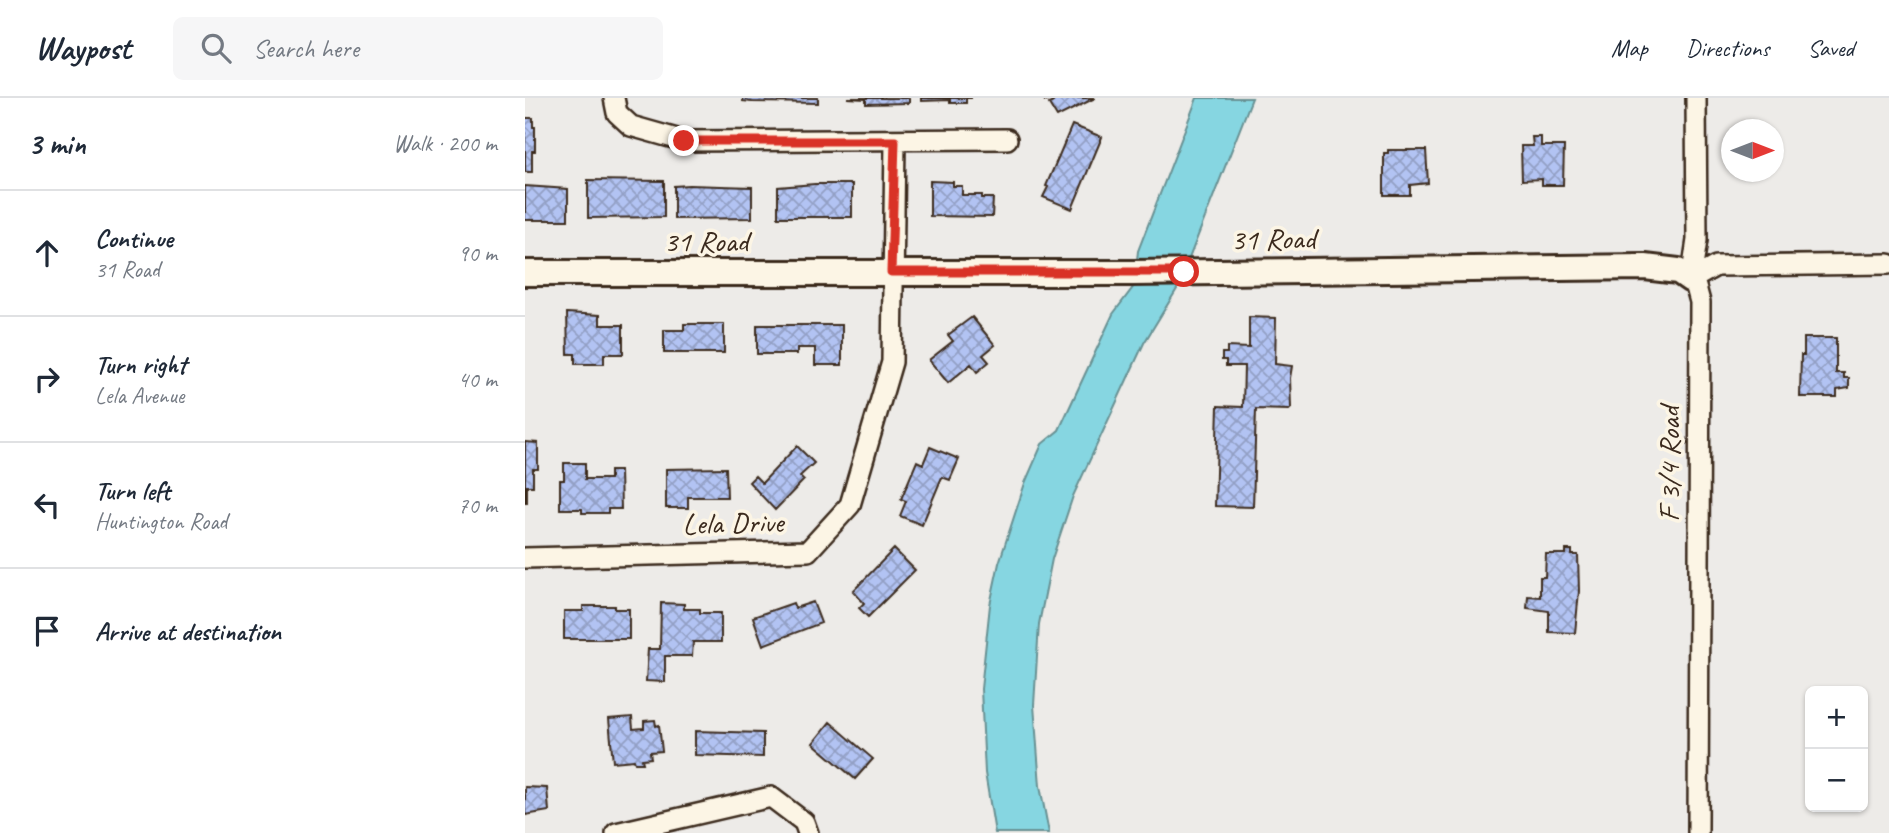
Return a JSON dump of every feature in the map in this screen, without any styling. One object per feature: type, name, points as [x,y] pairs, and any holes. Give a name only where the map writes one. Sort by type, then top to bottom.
[{"type":"street","name":"F 3/4 Road","points":[[1696,98],[1697,240],[1691,280],[1700,302],[1698,833]]},
{"type":"street","points":[[615,106],[631,126],[684,141],[1007,139]]},
{"type":"street","name":"Lela Drive","points":[[525,558],[808,551],[850,505],[891,362],[895,141]]},
{"type":"street","points":[[1691,280],[1716,266],[1889,264]]},
{"type":"street","name":"31 Road","points":[[525,273],[1133,273],[1645,267],[1678,271],[1691,280]]},
{"type":"street","points":[[616,833],[771,797],[804,822],[808,833]]},
{"type":"water","points":[[1197,98],[1252,98],[1177,289],[1144,343],[1073,496],[1052,559],[1039,624],[1034,705],[1040,786],[1049,833],[995,833],[985,773],[981,689],[990,605],[999,563],[1025,483],[1042,444],[1059,430],[1113,314],[1134,286],[1138,251]]},
{"type":"building","points":[[743,98],[818,98],[818,103],[752,102],[743,101]]},
{"type":"building","points":[[847,98],[909,98],[909,103],[866,104],[866,99]]},
{"type":"building","points":[[921,98],[966,98],[966,103],[950,103],[950,100],[921,101]]},
{"type":"building","points":[[1051,98],[1095,98],[1057,117],[1049,104],[1053,102]]},
{"type":"building","points":[[525,118],[533,118],[535,127],[532,172],[525,172]]},
{"type":"building","points":[[1072,125],[1102,137],[1072,209],[1043,197]]},
{"type":"building","points":[[1532,137],[1541,137],[1541,146],[1564,146],[1563,185],[1542,185],[1542,179],[1522,180],[1521,146],[1533,146]]},
{"type":"building","points":[[1388,150],[1426,150],[1428,183],[1410,185],[1410,195],[1384,195],[1384,153],[1388,153]]},
{"type":"building","points":[[588,180],[664,181],[664,217],[588,218]]},
{"type":"building","points":[[930,181],[953,182],[953,186],[962,186],[962,195],[993,198],[992,217],[930,216]]},
{"type":"building","points":[[852,184],[852,217],[778,217],[778,187]]},
{"type":"building","points":[[525,186],[568,189],[568,220],[525,220]]},
{"type":"building","points":[[674,186],[752,187],[752,218],[674,219]]},
{"type":"building","points":[[567,313],[600,315],[600,325],[623,325],[623,354],[604,354],[604,364],[575,364],[575,354],[568,354]]},
{"type":"building","points":[[972,317],[995,345],[983,355],[989,362],[977,372],[971,364],[948,383],[929,360],[953,341],[948,335]]},
{"type":"building","points":[[1249,317],[1276,318],[1275,364],[1292,366],[1291,408],[1256,409],[1253,507],[1215,506],[1218,406],[1243,407],[1244,366],[1226,366],[1222,353],[1227,353],[1227,347],[1249,348]]},
{"type":"building","points":[[684,324],[724,324],[724,353],[664,353],[664,330],[684,330]]},
{"type":"building","points":[[757,325],[842,325],[842,365],[815,365],[815,348],[797,348],[797,354],[757,354]]},
{"type":"building","points":[[1804,338],[1836,338],[1836,373],[1844,373],[1844,378],[1849,378],[1849,388],[1837,390],[1837,397],[1800,397]]},
{"type":"building","points":[[525,442],[538,443],[538,469],[533,469],[533,486],[527,486],[527,502],[525,502]]},
{"type":"building","points":[[797,446],[814,463],[800,476],[804,480],[775,510],[749,482],[755,476],[762,483]]},
{"type":"building","points":[[930,447],[959,459],[950,480],[942,477],[922,525],[900,516],[906,501],[901,499],[917,461],[923,464]]},
{"type":"building","points":[[564,463],[585,463],[585,479],[610,479],[610,471],[620,471],[621,509],[608,509],[608,513],[582,513],[582,509],[560,509],[560,480],[564,480]]},
{"type":"building","points":[[726,468],[727,497],[688,497],[688,508],[666,508],[666,469]]},
{"type":"building","points":[[894,549],[915,570],[868,617],[859,608],[864,603],[853,591]]},
{"type":"building","points":[[1566,550],[1572,550],[1572,555],[1578,555],[1579,591],[1575,633],[1549,632],[1549,611],[1527,608],[1528,596],[1540,597],[1540,577],[1545,577],[1546,554],[1566,554]]},
{"type":"building","points":[[813,602],[821,623],[763,645],[753,617],[793,603],[795,608]]},
{"type":"building","points":[[661,603],[684,604],[684,609],[700,609],[700,613],[721,613],[721,642],[693,642],[692,656],[665,656],[665,682],[646,681],[648,649],[660,649]]},
{"type":"building","points":[[583,606],[629,609],[629,639],[564,639],[564,611],[583,611]]},
{"type":"building","points":[[632,717],[633,729],[644,728],[644,721],[655,720],[656,726],[659,725],[662,751],[650,752],[651,758],[642,759],[643,763],[635,763],[634,760],[613,762],[609,719]]},
{"type":"building","points":[[830,722],[873,759],[855,779],[813,743]]},
{"type":"building","points":[[695,731],[763,733],[763,757],[695,755]]},
{"type":"building","points":[[525,787],[547,788],[549,811],[525,815]]},
{"type":"route","points":[[684,141],[895,141],[891,272],[1184,272]]}]
